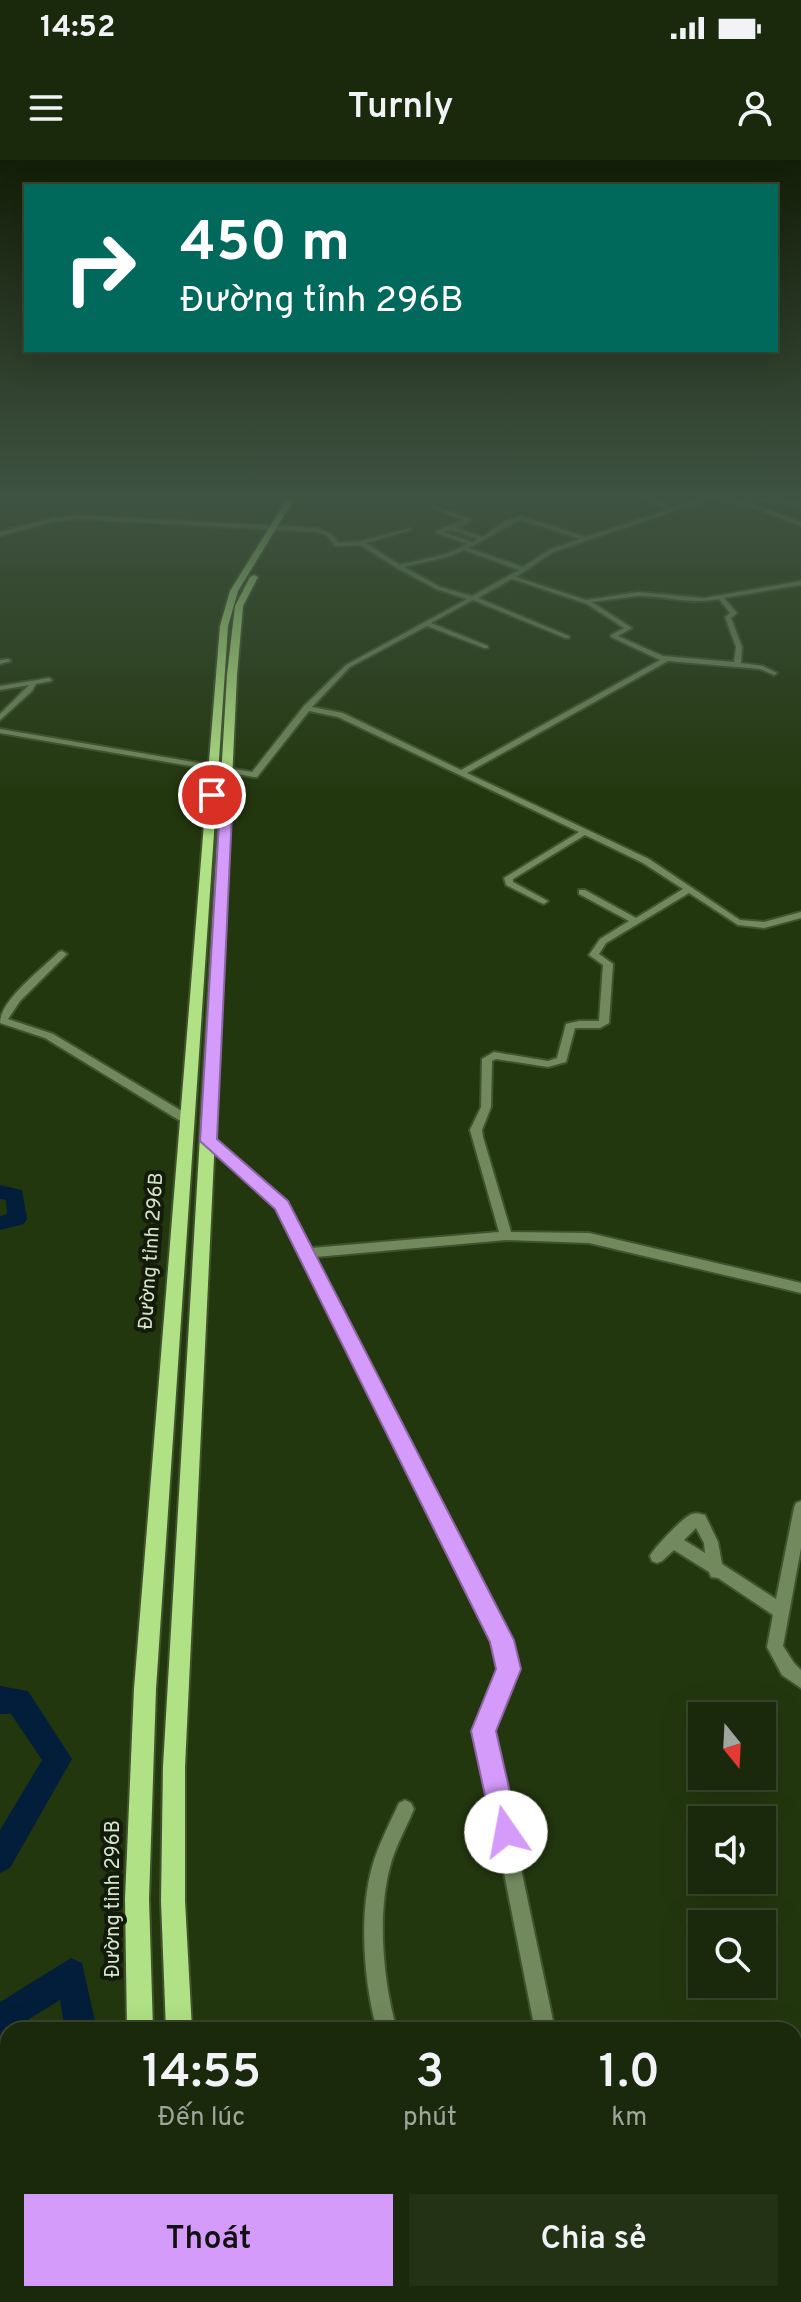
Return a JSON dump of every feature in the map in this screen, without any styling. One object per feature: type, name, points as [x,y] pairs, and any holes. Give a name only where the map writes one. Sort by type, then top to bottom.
[{"type":"main road","name":"Đường tỉnh 296B","points":[[140,2022],[137,1899],[145,1689],[186,1119],[239,606],[245,594]]},
{"type":"main road","name":"Đường tỉnh 296B","points":[[179,2022],[173,1901],[174,1767],[209,1141],[221,769]]},
{"type":"street","points":[[461,594],[567,637]]},
{"type":"street","points":[[0,731],[254,775],[307,708],[348,666],[478,594]]},
{"type":"street","points":[[561,594],[585,602],[629,628],[613,636],[668,658],[761,667],[774,673]]},
{"type":"street","points":[[585,602],[621,595],[669,596],[693,603],[738,594]]},
{"type":"street","points":[[720,597],[734,613],[728,617],[737,639],[737,666]]},
{"type":"street","points":[[425,623],[486,647]]},
{"type":"street","points":[[461,773],[668,658]]},
{"type":"street","points":[[0,688],[49,680]]},
{"type":"street","points":[[0,718],[30,690],[34,682]]},
{"type":"street","points":[[307,708],[340,715],[659,868],[688,890],[748,926],[801,915]]},
{"type":"street","points":[[544,901],[509,883],[508,878],[585,832]]},
{"type":"street","points":[[506,1236],[476,1130],[486,1107],[487,1059],[494,1055],[556,1063],[562,1060],[570,1026],[577,1023],[603,1024],[608,964],[594,955],[603,941],[688,890]]},
{"type":"street","points":[[582,892],[635,921]]},
{"type":"street","points":[[62,954],[16,999],[2,1020],[49,1036],[186,1119]]},
{"type":"street","points":[[209,1141],[282,1205],[507,1656],[509,1669],[484,1731],[543,2022]]},
{"type":"street","points":[[307,1253],[506,1236],[589,1238],[801,1288]]},
{"type":"street","points":[[801,1508],[775,1647],[788,1669],[801,1680]]},
{"type":"street","points":[[657,1556],[694,1520],[700,1520],[711,1542],[716,1572]]},
{"type":"street","points":[[672,1540],[716,1572],[782,1612]]},
{"type":"street","points":[[384,2022],[376,1980],[378,1879],[405,1809]]},
{"type":"waterway","points":[[0,1192],[15,1195],[17,1219],[0,1223]]},
{"type":"waterway","points":[[0,1700],[18,1701],[58,1759],[0,1858]]},
{"type":"waterway","points":[[0,2021],[71,1974],[80,2022]]},
{"type":"route","points":[[212,795],[214,767],[228,770],[209,1141],[282,1205],[502,1640],[509,1669],[494,1699],[484,1731],[506,1832]]}]
